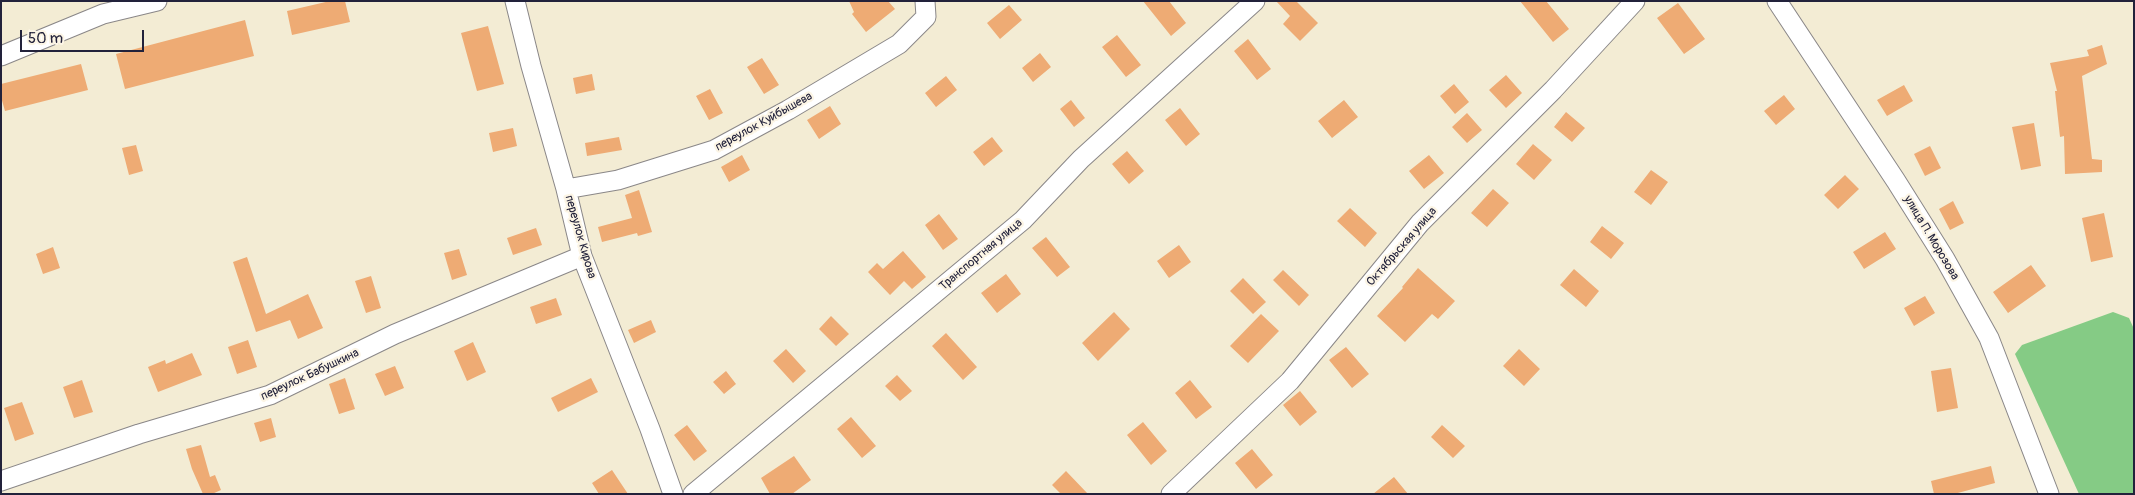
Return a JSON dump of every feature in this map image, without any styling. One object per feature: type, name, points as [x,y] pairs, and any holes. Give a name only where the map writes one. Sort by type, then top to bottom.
[{"type":"street","points":[[1,56],[100,8],[157,1]]},
{"type":"street","name":"переулок Кирова","points":[[516,1],[530,66],[566,189],[582,256],[650,429],[673,494]]},
{"type":"street","name":"переулок Куйбышева","points":[[566,189],[618,180],[714,150],[788,110],[899,44],[926,17],[925,1]]},
{"type":"street","name":"Транспортная улица","points":[[693,494],[1023,220],[1081,159],[1255,1]]},
{"type":"street","name":"Октябрьская улица","points":[[1171,494],[1290,381],[1420,224],[1553,90],[1635,1]]},
{"type":"street","name":"улица П. Морозова","points":[[1777,1],[1916,212],[1945,259],[1989,338],[2049,494]]},
{"type":"street","name":"переулок Бабушкина","points":[[1,481],[139,434],[270,395],[395,334],[582,256]]},
{"type":"green space","points":[[2113,312],[2129,318],[2134,329],[2134,494],[2079,494],[2015,354],[2022,345]]},
{"type":"building","points":[[330,1],[345,1],[350,22],[292,35],[287,11]]},
{"type":"building","points":[[849,1],[888,1],[895,9],[866,32],[852,14],[854,12]]},
{"type":"building","points":[[1143,1],[1169,1],[1186,23],[1171,36]]},
{"type":"building","points":[[1276,1],[1296,1],[1318,23],[1300,41],[1283,24],[1290,16]]},
{"type":"building","points":[[1520,1],[1546,1],[1569,29],[1553,42]]},
{"type":"building","points":[[1678,3],[1705,39],[1684,54],[1657,18]]},
{"type":"building","points":[[1009,5],[1022,20],[1000,39],[987,23]]},
{"type":"building","points":[[245,20],[254,56],[125,89],[116,54]]},
{"type":"building","points":[[488,26],[504,84],[477,91],[461,33]]},
{"type":"building","points":[[1117,35],[1141,65],[1126,77],[1102,47]]},
{"type":"building","points":[[1248,39],[1271,69],[1257,80],[1234,51]]},
{"type":"building","points":[[2102,45],[2107,64],[2082,76],[2092,159],[2102,160],[2102,172],[2065,174],[2064,136],[2060,137],[2055,91],[2057,91],[2050,63],[2089,56],[2087,50]]},
{"type":"building","points":[[1040,53],[1051,67],[1033,82],[1022,68]]},
{"type":"building","points":[[762,58],[779,85],[764,94],[747,67]]},
{"type":"building","points":[[81,64],[88,90],[5,111],[1,97],[1,84]]},
{"type":"building","points":[[592,74],[595,90],[576,94],[573,78]]},
{"type":"building","points":[[1506,75],[1522,93],[1506,108],[1489,90]]},
{"type":"building","points":[[946,76],[957,90],[936,107],[925,93]]},
{"type":"building","points":[[1454,84],[1469,102],[1455,114],[1440,96]]},
{"type":"building","points":[[1904,85],[1913,101],[1887,116],[1877,100]]},
{"type":"building","points":[[710,89],[723,113],[709,120],[696,96]]},
{"type":"building","points":[[1784,95],[1795,109],[1776,125],[1764,111]]},
{"type":"building","points":[[1071,100],[1085,118],[1074,127],[1060,109]]},
{"type":"building","points":[[1344,100],[1358,117],[1332,138],[1318,121]]},
{"type":"building","points":[[830,106],[841,124],[819,139],[807,120]]},
{"type":"building","points":[[1180,108],[1200,134],[1186,146],[1165,120]]},
{"type":"building","points":[[1566,112],[1585,128],[1572,142],[1554,127]]},
{"type":"building","points":[[1467,113],[1482,130],[1467,143],[1452,127]]},
{"type":"building","points":[[2034,123],[2041,166],[2021,170],[2012,127]]},
{"type":"building","points":[[513,128],[517,146],[493,152],[489,133]]},
{"type":"building","points":[[619,137],[622,150],[587,156],[585,143]]},
{"type":"building","points":[[992,137],[1003,151],[984,166],[973,152]]},
{"type":"building","points":[[1533,144],[1552,160],[1534,180],[1516,164]]},
{"type":"building","points":[[136,145],[143,171],[129,175],[122,148]]},
{"type":"building","points":[[1930,146],[1941,168],[1925,176],[1914,154]]},
{"type":"building","points":[[1127,151],[1144,171],[1129,184],[1112,164]]},
{"type":"building","points":[[742,155],[750,170],[729,182],[721,167]]},
{"type":"building","points":[[1429,155],[1444,173],[1424,189],[1409,171]]},
{"type":"building","points":[[1651,170],[1668,182],[1651,205],[1634,192]]},
{"type":"building","points":[[1845,175],[1859,189],[1838,209],[1824,195]]},
{"type":"building","points":[[1493,189],[1509,203],[1487,227],[1471,213]]},
{"type":"building","points":[[639,190],[652,232],[638,236],[637,233],[602,242],[598,227],[632,218],[625,195]]},
{"type":"building","points":[[1953,201],[1964,223],[1950,230],[1939,209]]},
{"type":"building","points":[[1350,208],[1377,233],[1365,247],[1337,221]]},
{"type":"building","points":[[2104,213],[2113,257],[2091,262],[2082,218]]},
{"type":"building","points":[[939,214],[958,239],[943,250],[925,225]]},
{"type":"building","points":[[1602,226],[1624,243],[1611,259],[1590,242]]},
{"type":"building","points":[[536,228],[542,245],[513,255],[507,238]]},
{"type":"building","points":[[1885,232],[1896,249],[1864,269],[1853,252]]},
{"type":"building","points":[[1046,237],[1070,267],[1057,277],[1032,248]]},
{"type":"building","points":[[1179,245],[1191,262],[1169,278],[1157,261]]},
{"type":"building","points":[[53,247],[60,268],[43,274],[36,254]]},
{"type":"building","points":[[459,249],[467,275],[452,280],[444,253]]},
{"type":"building","points":[[903,251],[926,277],[912,289],[904,281],[890,295],[868,272],[877,263],[883,269]]},
{"type":"building","points":[[247,257],[266,314],[308,294],[323,328],[298,339],[290,320],[256,332],[233,262]]},
{"type":"building","points":[[2031,265],[2046,286],[2008,313],[1993,292]]},
{"type":"building","points":[[1418,268],[1455,301],[1438,319],[1432,314],[1405,342],[1377,316],[1403,288]]},
{"type":"building","points":[[1574,269],[1599,291],[1586,307],[1560,285]]},
{"type":"building","points":[[1283,270],[1309,295],[1299,306],[1273,280]]},
{"type":"building","points":[[1006,274],[1021,294],[997,313],[981,293]]},
{"type":"building","points":[[371,276],[381,308],[366,313],[355,281]]},
{"type":"building","points":[[1243,278],[1266,302],[1253,314],[1230,291]]},
{"type":"building","points":[[1925,296],[1935,313],[1914,326],[1904,308]]},
{"type":"building","points":[[556,298],[562,315],[536,324],[530,307]]},
{"type":"building","points":[[1114,312],[1130,329],[1098,361],[1082,343]]},
{"type":"building","points":[[1261,314],[1279,331],[1248,363],[1230,346]]},
{"type":"building","points":[[831,316],[849,334],[836,346],[819,329]]},
{"type":"building","points":[[651,320],[656,332],[634,343],[628,330]]},
{"type":"building","points":[[946,333],[977,367],[963,380],[932,346]]},
{"type":"building","points":[[248,340],[257,367],[237,374],[228,347]]},
{"type":"building","points":[[473,342],[486,372],[467,381],[454,351]]},
{"type":"building","points":[[1346,347],[1369,374],[1352,388],[1329,360]]},
{"type":"building","points":[[786,349],[806,371],[793,383],[773,361]]},
{"type":"building","points":[[1519,349],[1540,369],[1524,386],[1503,366]]},
{"type":"building","points":[[192,353],[202,375],[158,392],[148,367],[165,360],[166,364]]},
{"type":"building","points":[[395,366],[404,388],[385,396],[375,374]]},
{"type":"building","points":[[1951,368],[1958,408],[1937,412],[1931,371]]},
{"type":"building","points":[[726,371],[736,384],[724,394],[713,382]]},
{"type":"building","points":[[897,375],[912,391],[900,401],[885,386]]},
{"type":"building","points":[[345,378],[355,409],[339,414],[329,384]]},
{"type":"building","points":[[591,378],[598,392],[558,412],[551,398]]},
{"type":"building","points":[[82,380],[93,412],[74,418],[63,387]]},
{"type":"building","points":[[1190,380],[1212,407],[1196,419],[1175,393]]},
{"type":"building","points":[[1300,391],[1317,412],[1300,426],[1283,405]]},
{"type":"building","points":[[22,402],[34,434],[15,441],[4,408]]},
{"type":"building","points":[[851,417],[876,446],[862,458],[837,429]]},
{"type":"building","points":[[271,418],[276,437],[260,442],[254,423]]},
{"type":"building","points":[[1143,422],[1167,451],[1151,465],[1127,435]]},
{"type":"building","points":[[687,425],[707,451],[694,461],[674,435]]},
{"type":"building","points":[[1442,425],[1465,446],[1453,458],[1431,437]]},
{"type":"building","points":[[201,445],[210,477],[215,475],[221,490],[212,494],[203,494],[186,449]]},
{"type":"building","points":[[1252,449],[1273,475],[1256,489],[1235,463]]},
{"type":"building","points":[[794,456],[811,480],[792,494],[770,494],[761,478]]},
{"type":"building","points":[[1991,466],[1995,483],[1954,494],[1934,494],[1931,481]]},
{"type":"building","points":[[612,470],[628,494],[599,494],[592,483]]},
{"type":"building","points":[[1066,471],[1088,494],[1061,494],[1052,485]]},
{"type":"building","points":[[1394,477],[1408,494],[1373,494]]}]
